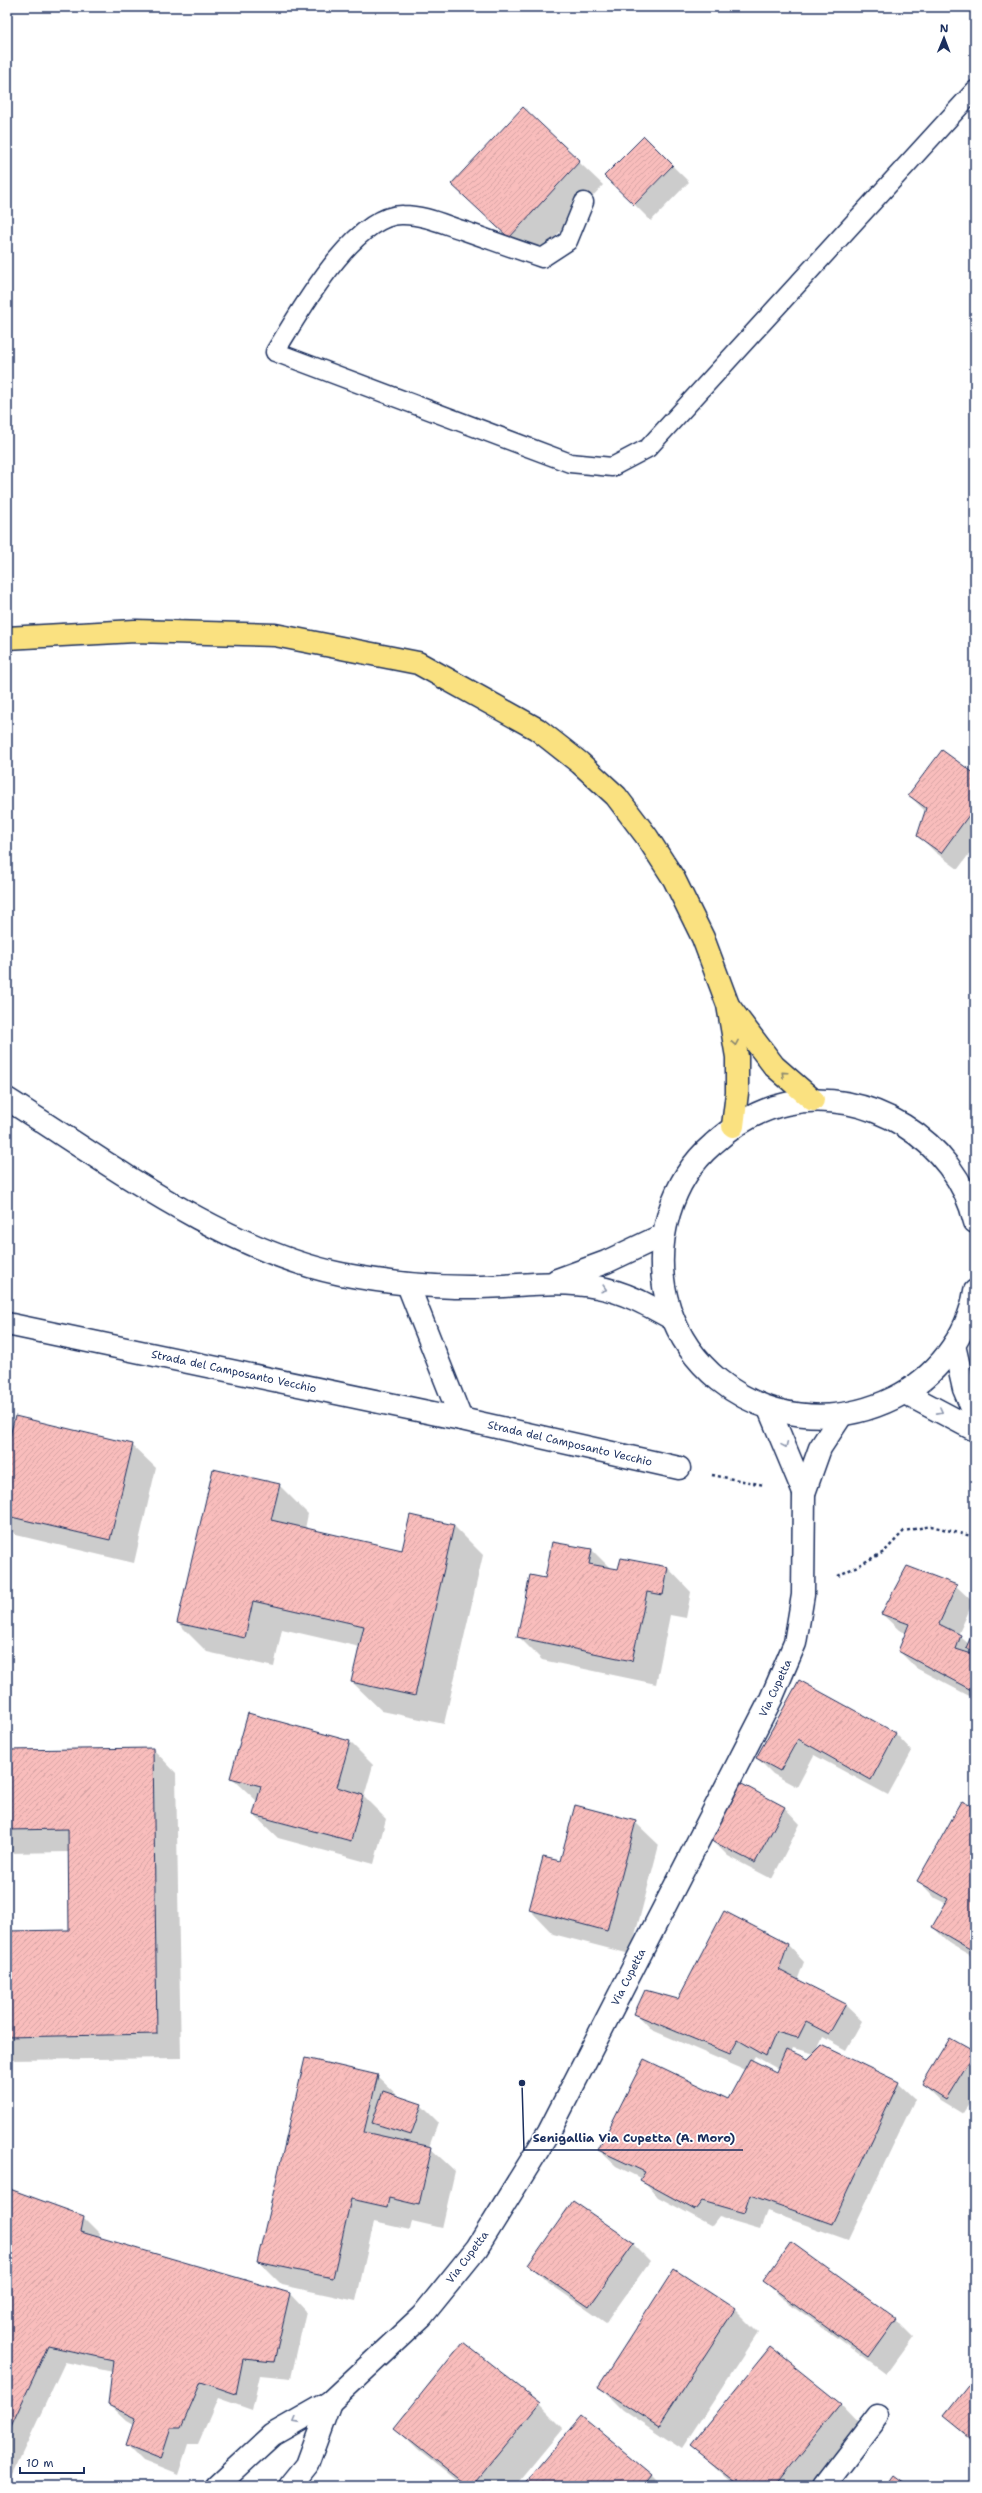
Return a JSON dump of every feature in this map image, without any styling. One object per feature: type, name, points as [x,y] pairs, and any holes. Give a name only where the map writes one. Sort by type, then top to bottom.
[{"type":"main road","points":[[7,638],[135,631],[276,635],[418,663],[537,729],[580,762],[616,796],[647,837],[674,879],[703,938],[728,1005],[737,1056],[737,1093],[733,1126]]},
{"type":"main road","points":[[728,1005],[774,1066],[813,1100]]},
{"type":"street","points":[[7,1099],[190,1214],[274,1254],[339,1274],[408,1285],[481,1287],[551,1283],[596,1286],[636,1299],[673,1319]]},
{"type":"street","points":[[975,1222],[958,1180],[931,1146],[897,1120],[856,1104],[813,1100],[778,1106],[758,1113],[733,1126],[700,1155],[675,1193],[663,1235],[661,1264],[664,1292],[673,1319],[689,1348],[711,1374],[738,1395],[769,1409],[793,1415],[841,1416],[875,1408],[905,1393],[935,1369],[954,1344],[973,1305],[975,1291]]},
{"type":"street","points":[[551,1283],[606,1262],[663,1235]]},
{"type":"street","points":[[408,1285],[461,1419]]},
{"type":"street","name":"Strada del Camposanto Vecchio","points":[[7,1324],[461,1419],[679,1468]]},
{"type":"street","points":[[954,1344],[964,1389],[975,1415]]},
{"type":"street","points":[[905,1393],[975,1430]]},
{"type":"street","name":"Via Cupetta","points":[[769,1409],[804,1493]]},
{"type":"street","name":"Via Cupetta","points":[[217,2486],[272,2435],[330,2402],[427,2310],[477,2248],[549,2132],[771,1698],[795,1643],[803,1595],[804,1493],[820,1448],[841,1416]]},
{"type":"street","name":"Via Cupetta","points":[[290,2486],[307,2465],[330,2402]]},
{"type":"street","points":[[824,2486],[878,2416]]},
{"type":"lane","points":[[584,202],[568,241],[542,258],[423,217],[402,214],[385,218],[371,226],[327,270],[275,352],[570,463],[612,467],[648,448],[975,90]]},
{"type":"path","points":[[679,1468],[804,1493]]},
{"type":"path","points":[[803,1595],[884,1552],[904,1532],[931,1526],[975,1537]]},
{"type":"building","points":[[523,107],[580,161],[509,238],[451,184]]},
{"type":"building","points":[[644,136],[673,165],[634,205],[604,176]]},
{"type":"building","points":[[942,750],[975,774],[975,807],[941,853],[917,836],[926,808],[908,795]]},
{"type":"building","points":[[15,1416],[133,1444],[110,1540],[7,1516],[7,1448]]},
{"type":"building","points":[[213,1469],[280,1484],[271,1520],[402,1550],[410,1515],[454,1525],[415,1696],[351,1682],[364,1626],[253,1601],[245,1638],[177,1623]]},
{"type":"building","points":[[552,1542],[592,1549],[589,1564],[618,1569],[621,1558],[668,1567],[663,1595],[647,1592],[632,1661],[517,1637],[530,1575],[545,1578]]},
{"type":"building","points":[[907,1566],[957,1585],[939,1624],[961,1635],[956,1649],[975,1655],[975,1692],[898,1651],[909,1624],[881,1614]]},
{"type":"building","points":[[975,1627],[975,1652],[966,1648]]},
{"type":"building","points":[[799,1680],[896,1733],[871,1780],[798,1739],[780,1771],[756,1758]]},
{"type":"building","points":[[248,1713],[350,1741],[337,1787],[363,1795],[351,1841],[253,1815],[261,1786],[230,1778]]},
{"type":"building","points":[[153,1748],[157,2034],[7,2037],[7,1931],[69,1930],[68,1829],[7,1830],[7,1750]]},
{"type":"building","points":[[740,1783],[785,1807],[755,1863],[710,1840]]},
{"type":"building","points":[[962,1801],[975,1808],[975,1952],[932,1927],[948,1899],[917,1881]]},
{"type":"building","points":[[575,1805],[636,1821],[607,1931],[529,1910],[543,1857],[560,1861]]},
{"type":"building","points":[[724,1911],[788,1944],[779,1970],[846,2004],[829,2034],[806,2022],[798,2038],[776,2032],[766,2056],[738,2040],[730,2054],[634,2014],[645,1990],[678,1999]]},
{"type":"building","points":[[950,2038],[975,2052],[946,2099],[922,2084]]},
{"type":"building","points":[[822,2045],[899,2082],[832,2224],[750,2195],[744,2213],[702,2201],[695,2210],[640,2180],[645,2172],[598,2150],[644,2059],[728,2099],[750,2059],[776,2072],[786,2049],[808,2059]]},
{"type":"building","points":[[305,2058],[378,2075],[364,2132],[432,2147],[419,2205],[389,2198],[387,2207],[351,2199],[333,2278],[257,2262]]},
{"type":"building","points":[[383,2091],[422,2104],[411,2135],[372,2123]]},
{"type":"building","points":[[7,2188],[84,2216],[81,2232],[290,2293],[274,2362],[243,2359],[236,2394],[201,2382],[181,2428],[171,2428],[161,2459],[126,2445],[135,2418],[108,2405],[113,2360],[48,2346],[7,2435]]},
{"type":"building","points":[[573,2201],[634,2243],[589,2307],[528,2265]]},
{"type":"building","points":[[791,2242],[897,2319],[869,2358],[763,2281]]},
{"type":"building","points":[[674,2269],[735,2309],[659,2426],[598,2387]]},
{"type":"building","points":[[463,2342],[540,2403],[472,2486],[467,2486],[394,2428]]},
{"type":"building","points":[[770,2347],[841,2404],[775,2486],[741,2486],[690,2446]]},
{"type":"building","points":[[975,2377],[975,2441],[944,2416]]},
{"type":"building","points":[[581,2416],[652,2475],[643,2486],[522,2486]]},
{"type":"building","points":[[893,2475],[908,2486],[885,2486]]},
{"type":"place","name":"Senigallia Via Cupetta (A. Moro)","points":[[522,2083]]}]
